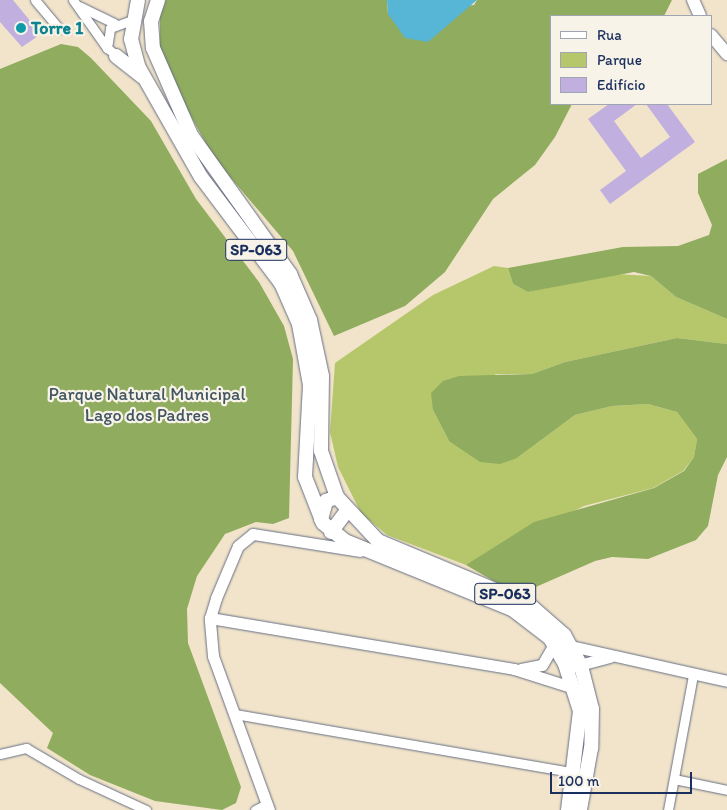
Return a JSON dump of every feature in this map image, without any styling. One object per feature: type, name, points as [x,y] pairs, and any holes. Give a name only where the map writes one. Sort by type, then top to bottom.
[{"type":"main road","name":"SP-063","points":[[138,0],[132,20],[135,60],[144,78],[200,177],[291,303],[310,385],[305,477],[324,527],[369,552],[512,609],[538,625],[554,644],[565,664],[574,688],[581,735],[568,810]]},
{"type":"main road","name":"SP-063","points":[[158,0],[151,30],[153,48],[206,164],[290,274],[301,297],[320,359],[321,451],[336,497],[347,511],[378,541],[532,607],[571,646],[581,666],[591,702],[592,732],[580,810]]},
{"type":"main road","points":[[693,0],[700,15]]},
{"type":"main road","points":[[132,20],[151,30]]},
{"type":"main road","points":[[712,36],[727,54]]},
{"type":"main road","points":[[135,60],[153,48]]},
{"type":"main road","points":[[112,52],[144,78]]},
{"type":"main road","points":[[324,527],[326,501],[336,497]]},
{"type":"main road","points":[[324,527],[347,511]]},
{"type":"street","points":[[36,0],[60,29]]},
{"type":"street","points":[[75,3],[114,23],[132,20]]},
{"type":"street","points":[[75,3],[112,52],[135,60]]},
{"type":"street","points":[[112,52],[106,36],[114,23]]},
{"type":"street","points":[[300,538],[324,527]]},
{"type":"street","points":[[255,810],[268,807],[214,656],[210,618],[246,538],[261,532],[369,552]]},
{"type":"street","points":[[210,618],[514,670],[574,688]]},
{"type":"street","points":[[514,670],[542,665],[554,644]]},
{"type":"street","points":[[571,646],[727,682]]},
{"type":"street","points":[[565,664],[581,666],[611,656]]},
{"type":"street","points":[[668,810],[693,675]]},
{"type":"street","points":[[235,714],[575,773]]},
{"type":"street","points":[[0,754],[20,748],[32,750],[79,780],[146,810]]},
{"type":"street","points":[[674,779],[727,790]]},
{"type":"green space","points":[[166,0],[387,0],[388,14],[474,5],[477,0],[672,0],[664,15],[550,15],[550,105],[571,105],[555,137],[535,165],[493,199],[445,272],[405,306],[334,336],[293,251],[214,158],[173,84],[160,52],[160,17]]},
{"type":"green space","name":"Parque Natural Municipal Lago dos Padres","points":[[61,44],[78,47],[91,58],[151,121],[196,199],[259,282],[284,326],[293,359],[289,518],[273,524],[256,522],[225,534],[197,576],[187,609],[188,643],[241,787],[236,803],[222,810],[155,801],[90,775],[47,748],[53,733],[0,683],[0,69]]},
{"type":"green space","points":[[727,159],[727,319],[676,297],[651,276],[634,272],[528,292],[513,284],[508,268],[623,247],[678,246],[709,235],[712,225],[698,193],[698,174]]},
{"type":"green space","points":[[494,266],[508,268],[513,284],[528,292],[616,274],[651,276],[676,297],[727,319],[727,344],[677,338],[565,362],[532,374],[496,374],[433,410],[449,441],[517,458],[575,415],[612,406],[648,404],[677,412],[697,439],[694,457],[683,471],[653,488],[584,506],[466,565],[387,535],[361,513],[338,467],[330,432],[335,363],[433,295]]},
{"type":"green space","points":[[677,338],[727,344],[727,457],[718,475],[708,526],[696,540],[648,559],[612,557],[595,561],[529,590],[511,591],[466,565],[534,522],[654,488],[684,471],[694,457],[697,439],[677,412],[648,404],[612,406],[575,415],[517,458],[500,464],[480,462],[449,441],[433,410],[431,393],[443,381],[459,376],[532,374],[565,362]]},
{"type":"water","points":[[387,0],[477,0],[428,42],[405,38],[388,14]]},
{"type":"building","name":"Torre 1","points":[[0,0],[13,0],[41,34],[22,47],[0,22]]},
{"type":"building","points":[[608,105],[636,105],[614,121],[641,158],[670,137],[647,105],[668,105],[695,142],[610,204],[600,190],[626,171],[588,119]]},
{"type":"place","name":"Torre 1","points":[[21,28]]}]
